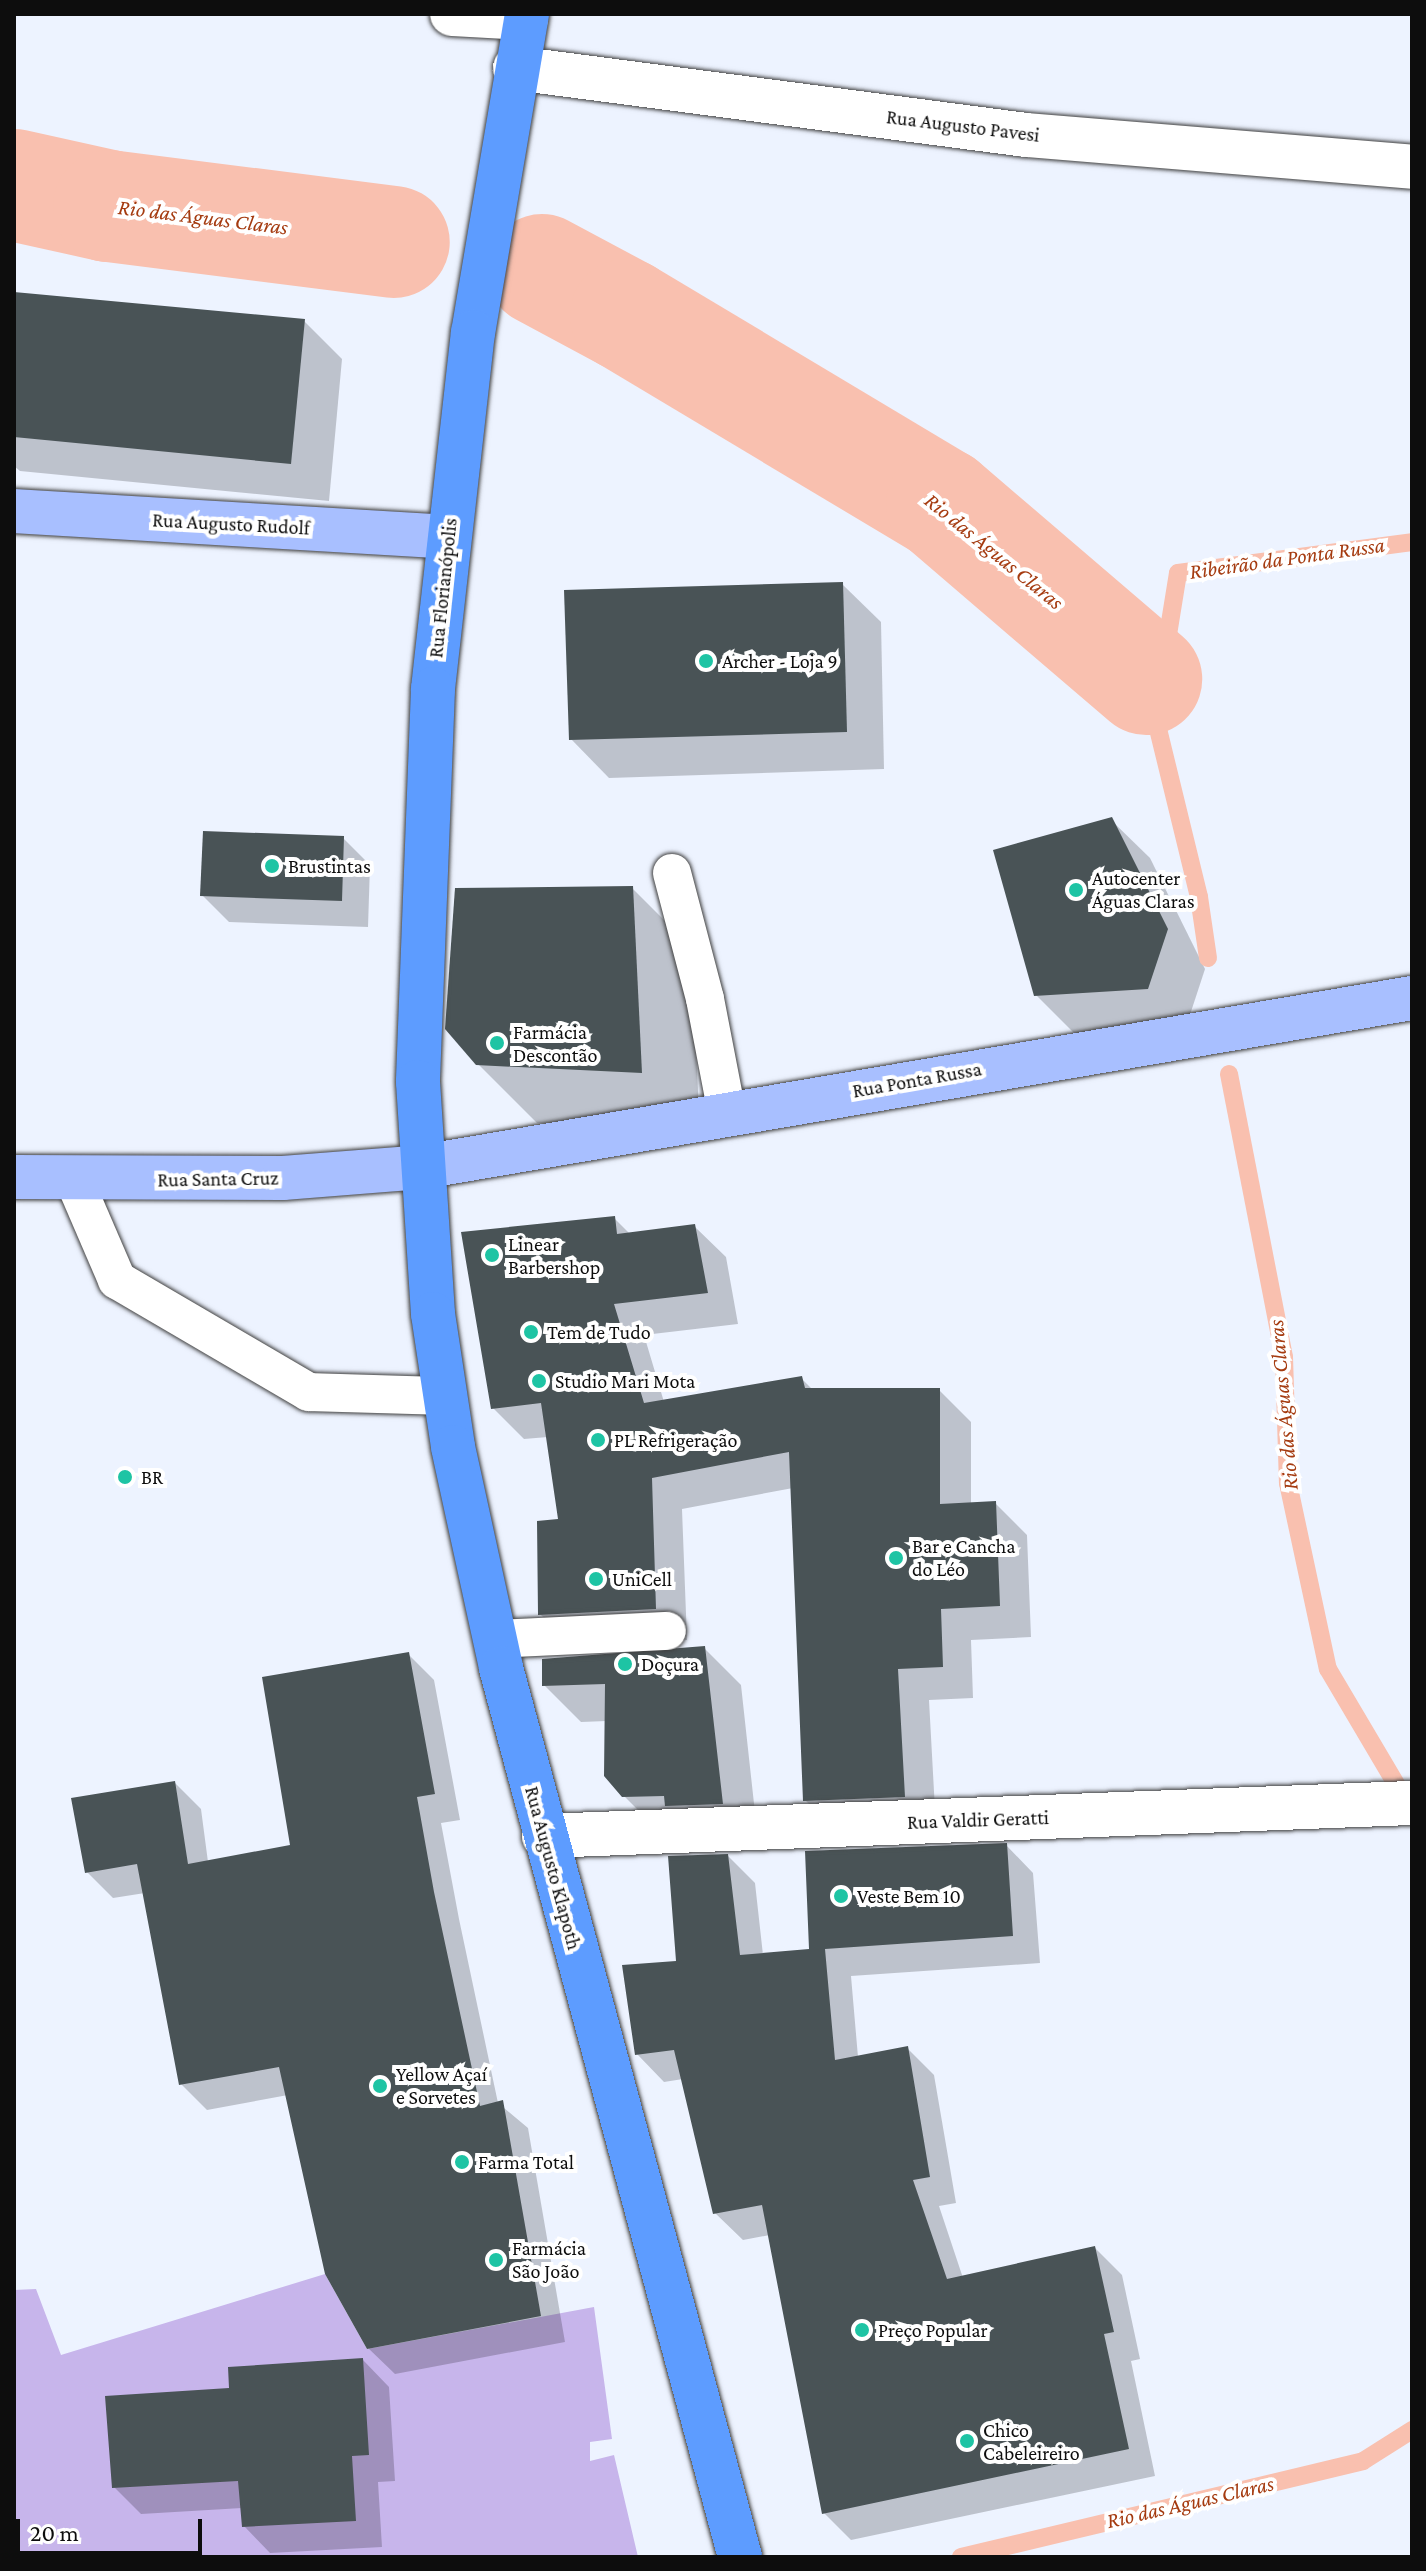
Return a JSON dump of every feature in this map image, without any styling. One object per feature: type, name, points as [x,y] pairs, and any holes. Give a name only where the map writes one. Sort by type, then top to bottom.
[{"type":"main road","name":"Rua Florianópolis","points":[[422,1167],[418,1082],[424,836],[448,537],[515,68],[526,16]]},
{"type":"main road","name":"Rua Augusto Klapoth","points":[[422,1167],[433,1314],[446,1396],[495,1639],[544,1836],[740,2557]]},
{"type":"street","points":[[452,14],[526,16]]},
{"type":"street","name":"Rua Augusto Pavesi","points":[[515,68],[1026,135],[1412,167]]},
{"type":"street","name":"Rua Augusto Rudolf","points":[[14,511],[448,537]]},
{"type":"street","name":"Rua Ponta Russa","points":[[422,1167],[1412,998]]},
{"type":"street","name":"Rua Santa Cruz","points":[[14,1177],[74,1180],[283,1178],[422,1167]]},
{"type":"street","name":"Rua Valdir Geratti","points":[[544,1836],[1394,1804]]},
{"type":"lane","points":[[672,873],[705,999],[727,1113]]},
{"type":"lane","points":[[74,1180],[117,1280],[295,1384],[309,1392],[446,1396]]},
{"type":"lane","points":[[495,1639],[667,1631]]},
{"type":"shaded area","points":[[325,2274],[367,2349],[594,2307],[612,2439],[590,2442],[590,2461],[614,2455],[638,2557],[14,2557],[14,2290],[36,2289],[61,2355]]},
{"type":"building","points":[[14,292],[305,319],[291,464],[14,437]]},
{"type":"building","name":"Archer - Loja 9","points":[[843,582],[847,732],[569,740],[564,590]]},
{"type":"building","name":"Autocenter Águas Claras","points":[[1112,817],[1168,929],[1148,989],[1034,996],[993,850]]},
{"type":"building","name":"Brustintas","points":[[203,831],[344,836],[342,901],[200,896]]},
{"type":"building","points":[[633,886],[642,1073],[476,1065],[445,1029],[455,888]]},
{"type":"building","points":[[615,1216],[617,1234],[695,1224],[708,1293],[614,1304],[644,1403],[802,1376],[805,1388],[940,1388],[940,1504],[996,1501],[1000,1606],[941,1609],[943,1667],[898,1669],[905,1797],[803,1801],[789,1452],[652,1478],[656,1609],[538,1615],[537,1521],[558,1519],[541,1403],[491,1409],[461,1232]]},
{"type":"building","points":[[705,1646],[723,1804],[665,1806],[664,1796],[622,1797],[604,1776],[605,1684],[542,1686],[542,1659]]},
{"type":"building","points":[[409,1652],[435,1794],[417,1797],[434,1892],[480,2106],[503,2100],[541,2316],[367,2349],[325,2274],[279,2067],[179,2085],[137,1864],[85,1873],[71,1798],[175,1781],[188,1864],[290,1845],[262,1677]]},
{"type":"building","points":[[1007,1843],[1013,1936],[825,1949],[835,2060],[908,2046],[930,2177],[913,2180],[947,2279],[1095,2246],[1114,2332],[1104,2334],[1129,2449],[822,2514],[762,2205],[713,2214],[674,2050],[635,2055],[622,1965],[676,1961],[668,1856],[728,1854],[740,1955],[809,1949],[805,1851]]},
{"type":"building","points":[[363,2358],[369,2455],[352,2456],[356,2521],[242,2527],[238,2481],[112,2488],[105,2396],[229,2388],[228,2367]]},
{"type":"waterway","name":"Rio das Águas Claras","points":[[14,185],[109,206],[394,242]]},
{"type":"waterway","name":"Rio das Águas Claras","points":[[542,270],[626,315],[942,504],[1146,679]]},
{"type":"waterway","name":"Ribeirão da Ponta Russa","points":[[1208,958],[1199,897],[1146,679],[1166,647],[1178,573],[1412,542]]},
{"type":"waterway","name":"Rio das Águas Claras","points":[[1229,1074],[1284,1357],[1288,1483],[1328,1669],[1406,1801]]},
{"type":"waterway","name":"Rio das Águas Claras","points":[[961,2557],[1363,2461],[1412,2430]]},
{"type":"place","name":"Archer - Loja 9","points":[[706,661]]},
{"type":"place","name":"Brustintas","points":[[272,866]]},
{"type":"place","name":"Autocenter Águas Claras","points":[[1076,890]]},
{"type":"place","name":"Farmácia Descontão","points":[[497,1043]]},
{"type":"place","name":"Linear Barbershop","points":[[492,1255]]},
{"type":"place","name":"Tem de Tudo","points":[[531,1332]]},
{"type":"place","name":"Studio Mari Mota","points":[[539,1381]]},
{"type":"place","name":"PL Refrigeração","points":[[598,1440]]},
{"type":"place","name":"BR","points":[[125,1477]]},
{"type":"place","name":"Bar e Cancha do Léo","points":[[896,1558]]},
{"type":"place","name":"UniCell","points":[[596,1579]]},
{"type":"place","name":"Doçura","points":[[625,1664]]},
{"type":"place","name":"Veste Bem 10","points":[[841,1896]]},
{"type":"place","name":"Yellow Açaí e Sorvetes","points":[[380,2086]]},
{"type":"place","name":"Farma Total","points":[[462,2162]]},
{"type":"place","name":"Farmácia São João","points":[[496,2260]]},
{"type":"place","name":"Preço Popular","points":[[862,2330]]},
{"type":"place","name":"Chico Cabeleireiro","points":[[967,2441]]}]
